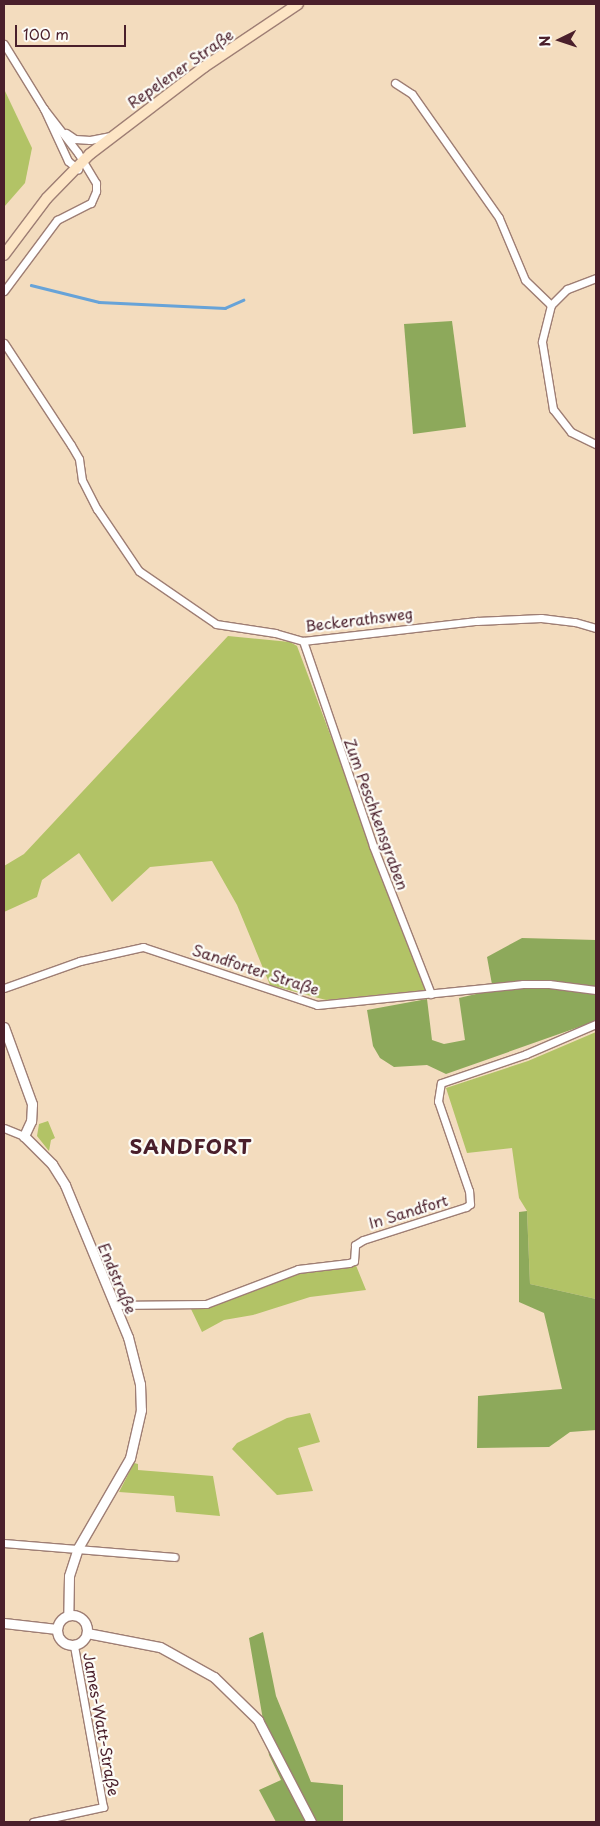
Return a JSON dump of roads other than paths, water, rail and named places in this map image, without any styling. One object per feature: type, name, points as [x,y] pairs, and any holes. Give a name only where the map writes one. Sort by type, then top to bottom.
[{"type":"main road","name":"Repelener Straße","points":[[4,255],[79,164],[111,136],[204,67],[298,4]]},
{"type":"street","points":[[4,44],[44,109],[65,155],[88,172],[96,183],[95,198],[58,220],[4,291]]},
{"type":"street","points":[[395,83],[412,94],[508,235],[525,280],[551,306]]},
{"type":"street","points":[[44,109],[57,125],[79,164]]},
{"type":"street","points":[[57,125],[75,139],[111,136]]},
{"type":"street","points":[[596,278],[567,290],[551,306],[542,342],[553,409],[571,432],[596,444]]},
{"type":"street","name":"Beckerathsweg","points":[[4,343],[71,445],[78,459],[82,480],[97,509],[139,571],[216,624],[275,633],[303,641],[477,620],[541,618],[575,622],[596,628]]},
{"type":"street","name":"Zum Peschkensgraben","points":[[303,641],[376,854],[431,994]]},
{"type":"street","name":"Sandforter Straße","points":[[4,988],[80,960],[143,947],[317,1005],[548,984],[596,990]]},
{"type":"street","name":"In Sandfort","points":[[114,1305],[206,1304],[298,1270],[349,1263],[354,1261],[355,1244],[363,1240],[466,1207],[470,1204],[469,1191],[438,1101],[441,1084],[526,1054],[596,1024]]},
{"type":"street","points":[[4,1027],[32,1104],[31,1121],[24,1136],[4,1128]]},
{"type":"street","name":"Endstraße","points":[[24,1136],[52,1164],[65,1185],[114,1305],[135,1361],[140,1384],[141,1410],[127,1465],[78,1548],[69,1576],[68,1615]]},
{"type":"street","points":[[4,1543],[174,1557]]},
{"type":"street","points":[[68,1615],[80,1617],[87,1633],[83,1641],[74,1646],[61,1641],[57,1629],[60,1620],[68,1615]]},
{"type":"street","points":[[4,1623],[57,1629]]},
{"type":"street","points":[[87,1633],[160,1647],[214,1677],[258,1720],[311,1822]]},
{"type":"street","name":"James-Watt-Straße","points":[[33,1822],[103,1806],[74,1646]]},
{"type":"waterway","points":[[31,285],[99,302],[225,308],[243,300]]},
{"type":"district","name":"SANDFORT","points":[[191,1146]]}]
